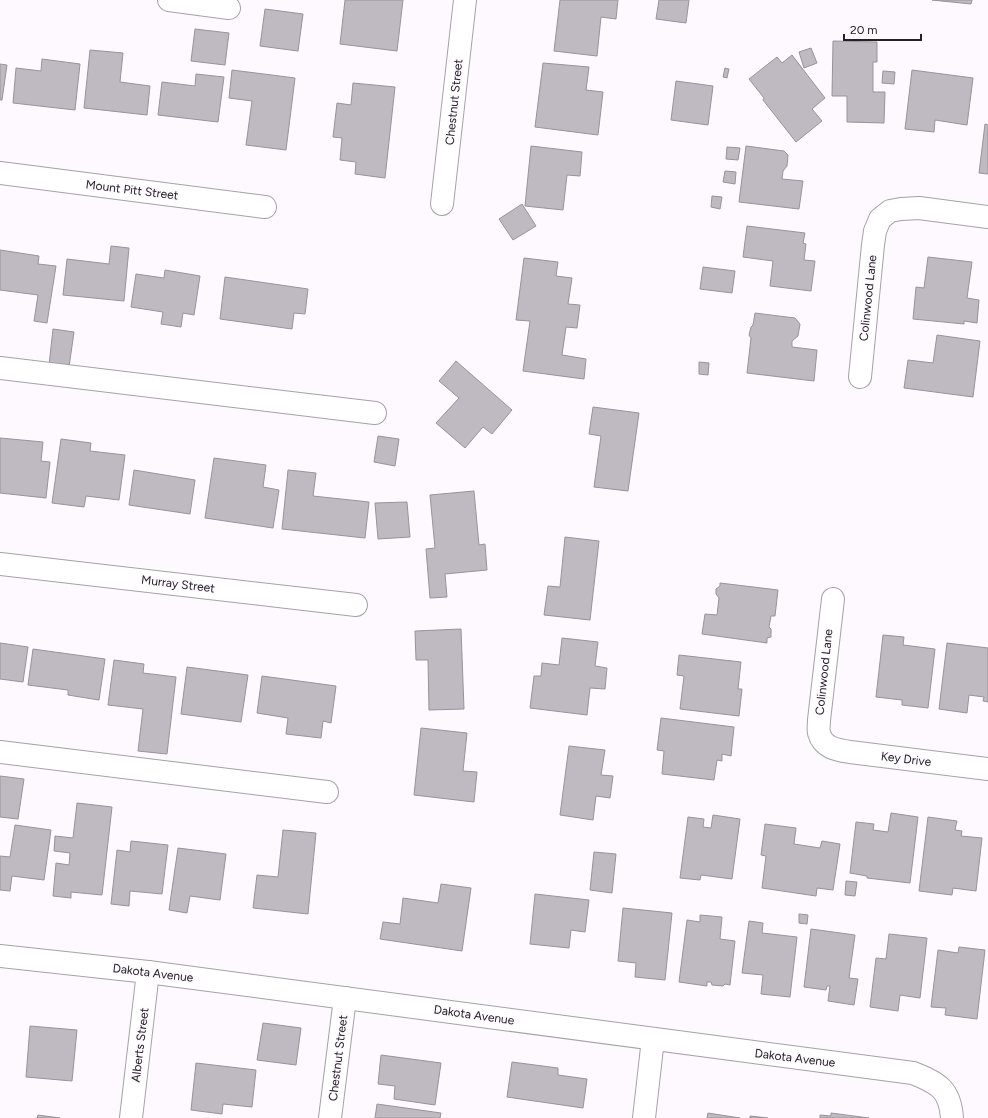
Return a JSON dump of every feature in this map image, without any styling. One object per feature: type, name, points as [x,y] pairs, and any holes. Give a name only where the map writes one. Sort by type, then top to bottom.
[{"type":"street","points":[[169,0],[229,8]]},
{"type":"street","name":"Chestnut Street","points":[[442,204],[465,0]]},
{"type":"street","name":"Mount Pitt Street","points":[[0,173],[264,207]]},
{"type":"street","name":"Colinwood Lane","points":[[860,376],[873,245],[875,230],[880,219],[890,211],[901,208],[919,208],[988,217]]},
{"type":"street","points":[[0,368],[375,412]]},
{"type":"street","name":"Murray Street","points":[[0,564],[356,605]]},
{"type":"street","name":"Colinwood Lane","points":[[825,745],[819,734],[819,720],[833,599]]},
{"type":"street","name":"Key Drive","points":[[825,745],[837,750],[850,752],[988,769]]},
{"type":"street","points":[[0,752],[327,792]]},
{"type":"street","name":"Dakota Avenue","points":[[0,956],[148,972],[913,1073],[932,1081],[943,1090],[951,1106],[952,1118]]},
{"type":"street","name":"Alberts Street","points":[[131,1118],[148,972]]},
{"type":"street","name":"Chestnut Street","points":[[330,1118],[345,998]]},
{"type":"street","points":[[644,1118],[653,1039]]},
{"type":"building","points":[[345,0],[403,0],[397,51],[340,44]]},
{"type":"building","points":[[560,0],[618,0],[616,19],[601,17],[597,56],[554,51]]},
{"type":"building","points":[[659,0],[689,0],[686,23],[656,19]]},
{"type":"building","points":[[932,0],[972,0],[971,4]]},
{"type":"building","points":[[265,9],[303,14],[298,51],[260,46]]},
{"type":"building","points":[[195,29],[229,33],[225,65],[191,61]]},
{"type":"building","points":[[833,41],[877,42],[877,62],[873,62],[873,92],[885,92],[884,123],[847,122],[847,96],[832,96]]},
{"type":"building","points":[[811,48],[817,63],[804,68],[799,52]]},
{"type":"building","points":[[90,50],[123,53],[120,82],[150,86],[147,115],[84,108]]},
{"type":"building","points":[[792,55],[825,98],[812,109],[822,121],[796,142],[763,100],[764,98],[749,79],[777,57],[782,63]]},
{"type":"building","points":[[42,59],[80,64],[75,110],[13,103],[16,68],[41,71]]},
{"type":"building","points":[[543,63],[589,67],[586,90],[603,92],[598,135],[535,127]]},
{"type":"building","points":[[0,64],[7,65],[2,100],[0,100]]},
{"type":"building","points":[[725,68],[729,69],[727,78],[723,77]]},
{"type":"building","points":[[232,70],[295,78],[286,150],[246,145],[252,101],[229,98]]},
{"type":"building","points":[[912,70],[973,78],[967,125],[935,120],[934,132],[905,129]]},
{"type":"building","points":[[883,71],[895,72],[894,84],[882,83]]},
{"type":"building","points":[[196,74],[224,77],[218,122],[158,115],[162,82],[195,86]]},
{"type":"building","points":[[676,81],[713,86],[708,125],[671,120]]},
{"type":"building","points":[[353,83],[395,87],[385,178],[355,174],[356,162],[340,160],[342,138],[333,137],[337,103],[351,105]]},
{"type":"building","points":[[985,124],[988,125],[988,174],[979,173]]},
{"type":"building","points":[[531,146],[582,152],[580,176],[567,175],[563,210],[525,206]]},
{"type":"building","points":[[746,146],[784,151],[788,155],[787,166],[783,171],[782,179],[803,181],[799,209],[739,202]]},
{"type":"building","points":[[727,147],[740,148],[738,160],[726,159]]},
{"type":"building","points":[[725,171],[736,172],[735,184],[723,182]]},
{"type":"building","points":[[712,196],[722,197],[720,209],[711,207]]},
{"type":"building","points":[[522,204],[536,226],[513,240],[499,219]]},
{"type":"building","points":[[747,226],[805,233],[803,243],[806,244],[804,260],[815,261],[811,291],[770,286],[773,261],[743,257]]},
{"type":"building","points":[[111,246],[129,248],[124,301],[63,295],[67,259],[109,264]]},
{"type":"building","points":[[0,250],[39,256],[38,264],[56,266],[47,323],[34,321],[38,295],[0,290]]},
{"type":"building","points":[[928,257],[972,262],[967,298],[979,300],[977,323],[964,321],[964,324],[913,319],[916,287],[924,288]]},
{"type":"building","points":[[524,258],[558,262],[556,276],[572,278],[568,304],[580,305],[577,328],[566,327],[562,355],[586,359],[584,379],[523,371],[530,321],[516,320]]},
{"type":"building","points":[[703,267],[735,271],[732,293],[700,289]]},
{"type":"building","points":[[165,270],[200,276],[194,315],[183,313],[181,327],[161,324],[163,312],[131,307],[136,274],[164,278]]},
{"type":"building","points":[[225,277],[308,289],[305,314],[294,313],[292,329],[220,319]]},
{"type":"building","points":[[755,313],[795,318],[800,324],[798,336],[792,341],[792,347],[817,350],[814,381],[747,373],[751,338],[749,335],[753,325]]},
{"type":"building","points":[[53,329],[74,332],[69,367],[49,365]]},
{"type":"building","points":[[937,335],[980,341],[973,397],[904,388],[908,360],[933,363]]},
{"type":"building","points":[[456,361],[512,410],[492,434],[483,427],[465,448],[436,423],[459,398],[439,381]]},
{"type":"building","points":[[699,362],[709,363],[708,375],[699,374]]},
{"type":"building","points":[[593,407],[639,413],[628,491],[594,487],[601,436],[589,434]]},
{"type":"building","points":[[378,436],[399,439],[395,466],[374,462]]},
{"type":"building","points":[[0,438],[43,442],[41,461],[50,462],[46,498],[0,493]]},
{"type":"building","points":[[61,439],[91,443],[90,451],[125,455],[119,500],[86,496],[84,507],[52,503]]},
{"type":"building","points":[[214,458],[266,465],[263,487],[279,490],[273,528],[205,518]]},
{"type":"building","points":[[134,470],[195,480],[190,514],[129,505]]},
{"type":"building","points":[[288,470],[316,473],[313,496],[369,502],[365,538],[282,529]]},
{"type":"building","points":[[474,491],[479,545],[485,544],[487,570],[445,574],[447,597],[430,598],[426,549],[435,548],[430,495]]},
{"type":"building","points":[[407,502],[410,537],[378,539],[375,503]]},
{"type":"building","points":[[565,537],[599,541],[590,620],[544,615],[548,586],[560,587]]},
{"type":"building","points":[[720,583],[778,590],[775,616],[771,616],[769,627],[771,629],[771,637],[767,638],[767,643],[702,634],[705,614],[717,615],[719,598],[716,594],[716,589],[720,586]]},
{"type":"building","points":[[461,629],[464,709],[429,710],[428,660],[416,660],[415,631]]},
{"type":"building","points":[[883,635],[904,637],[903,645],[935,649],[928,708],[902,705],[902,700],[876,697]]},
{"type":"building","points":[[562,638],[598,642],[595,666],[607,668],[605,689],[590,688],[587,715],[530,708],[534,676],[541,676],[542,663],[559,665]]},
{"type":"building","points":[[0,643],[28,647],[23,682],[0,679]]},
{"type":"building","points":[[947,643],[988,648],[988,702],[983,701],[984,697],[969,695],[967,713],[939,709]]},
{"type":"building","points":[[33,649],[105,659],[99,700],[68,695],[68,690],[28,685]]},
{"type":"building","points":[[679,655],[741,662],[738,689],[742,689],[739,716],[680,709],[684,676],[677,675]]},
{"type":"building","points":[[114,660],[144,664],[143,673],[176,677],[167,754],[138,751],[143,709],[108,705]]},
{"type":"building","points":[[187,667],[248,675],[241,722],[181,714]]},
{"type":"building","points":[[262,676],[336,686],[331,723],[323,721],[321,738],[286,734],[288,718],[257,713]]},
{"type":"building","points":[[661,718],[734,727],[731,756],[722,754],[722,761],[717,760],[714,780],[662,774],[664,751],[657,750]]},
{"type":"building","points":[[421,728],[467,733],[463,771],[477,772],[474,802],[414,795]]},
{"type":"building","points":[[569,746],[605,750],[601,775],[613,776],[610,798],[596,796],[593,820],[560,815]]},
{"type":"building","points":[[0,776],[24,779],[18,819],[0,817]]},
{"type":"building","points":[[77,803],[112,807],[102,895],[71,892],[71,898],[53,896],[56,863],[69,865],[70,853],[54,851],[55,836],[73,838]]},
{"type":"building","points":[[891,813],[918,817],[910,883],[867,878],[867,876],[850,873],[856,822],[874,824],[873,830],[888,832]]},
{"type":"building","points":[[713,815],[740,819],[732,879],[701,875],[700,880],[680,878],[688,817],[704,819],[703,827],[711,828]]},
{"type":"building","points":[[928,817],[957,821],[955,830],[962,831],[961,836],[982,838],[976,891],[953,888],[952,895],[919,891]]},
{"type":"building","points":[[765,824],[796,828],[794,844],[820,848],[822,841],[840,844],[833,890],[817,888],[816,896],[762,888],[766,856],[761,855]]},
{"type":"building","points":[[15,825],[51,830],[44,880],[12,876],[10,891],[0,890],[0,856],[10,857]]},
{"type":"building","points":[[283,830],[316,833],[308,914],[253,908],[257,875],[278,877]]},
{"type":"building","points":[[131,841],[168,845],[162,894],[130,891],[129,906],[111,904],[117,850],[130,852]]},
{"type":"building","points":[[178,848],[226,854],[220,900],[190,896],[187,913],[169,910]]},
{"type":"building","points":[[594,852],[616,854],[612,893],[590,890]]},
{"type":"building","points":[[846,881],[857,882],[855,896],[845,895]]},
{"type":"building","points":[[441,884],[471,888],[462,951],[380,939],[383,922],[400,924],[403,898],[438,903]]},
{"type":"building","points":[[535,894],[589,900],[585,932],[571,930],[569,948],[530,944]]},
{"type":"building","points":[[623,908],[672,913],[665,980],[635,977],[636,963],[618,961]]},
{"type":"building","points":[[799,914],[808,915],[807,924],[799,923]]},
{"type":"building","points":[[700,915],[722,917],[720,939],[735,941],[730,985],[712,985],[711,982],[707,982],[707,986],[679,982],[687,920],[700,922]]},
{"type":"building","points":[[749,921],[763,923],[762,933],[797,937],[790,997],[761,994],[763,975],[742,973]]},
{"type":"building","points":[[811,929],[855,935],[849,978],[858,979],[854,1005],[828,1001],[830,986],[827,986],[826,990],[804,987]]},
{"type":"building","points":[[889,934],[927,938],[920,998],[900,995],[898,1011],[870,1007],[876,958],[886,959]]},
{"type":"building","points":[[959,947],[985,950],[977,1019],[945,1015],[946,1008],[931,1007],[938,950],[958,953]]},
{"type":"building","points":[[263,1023],[301,1028],[296,1065],[257,1060]]},
{"type":"building","points":[[30,1026],[77,1030],[72,1081],[26,1077]]},
{"type":"building","points":[[381,1055],[441,1063],[435,1105],[394,1099],[395,1086],[378,1084]]},
{"type":"building","points":[[512,1062],[558,1068],[558,1075],[587,1079],[583,1108],[507,1097]]},
{"type":"building","points":[[196,1063],[256,1070],[252,1107],[223,1104],[222,1114],[191,1110]]},
{"type":"building","points":[[377,1104],[441,1113],[440,1118],[375,1118]]},
{"type":"building","points":[[708,1113],[740,1118],[707,1118]]},
{"type":"building","points":[[831,1113],[869,1118],[820,1118],[820,1115],[831,1116]]},
{"type":"building","points":[[38,1115],[60,1118],[37,1118]]},
{"type":"building","points":[[750,1116],[768,1118],[750,1118]]}]
